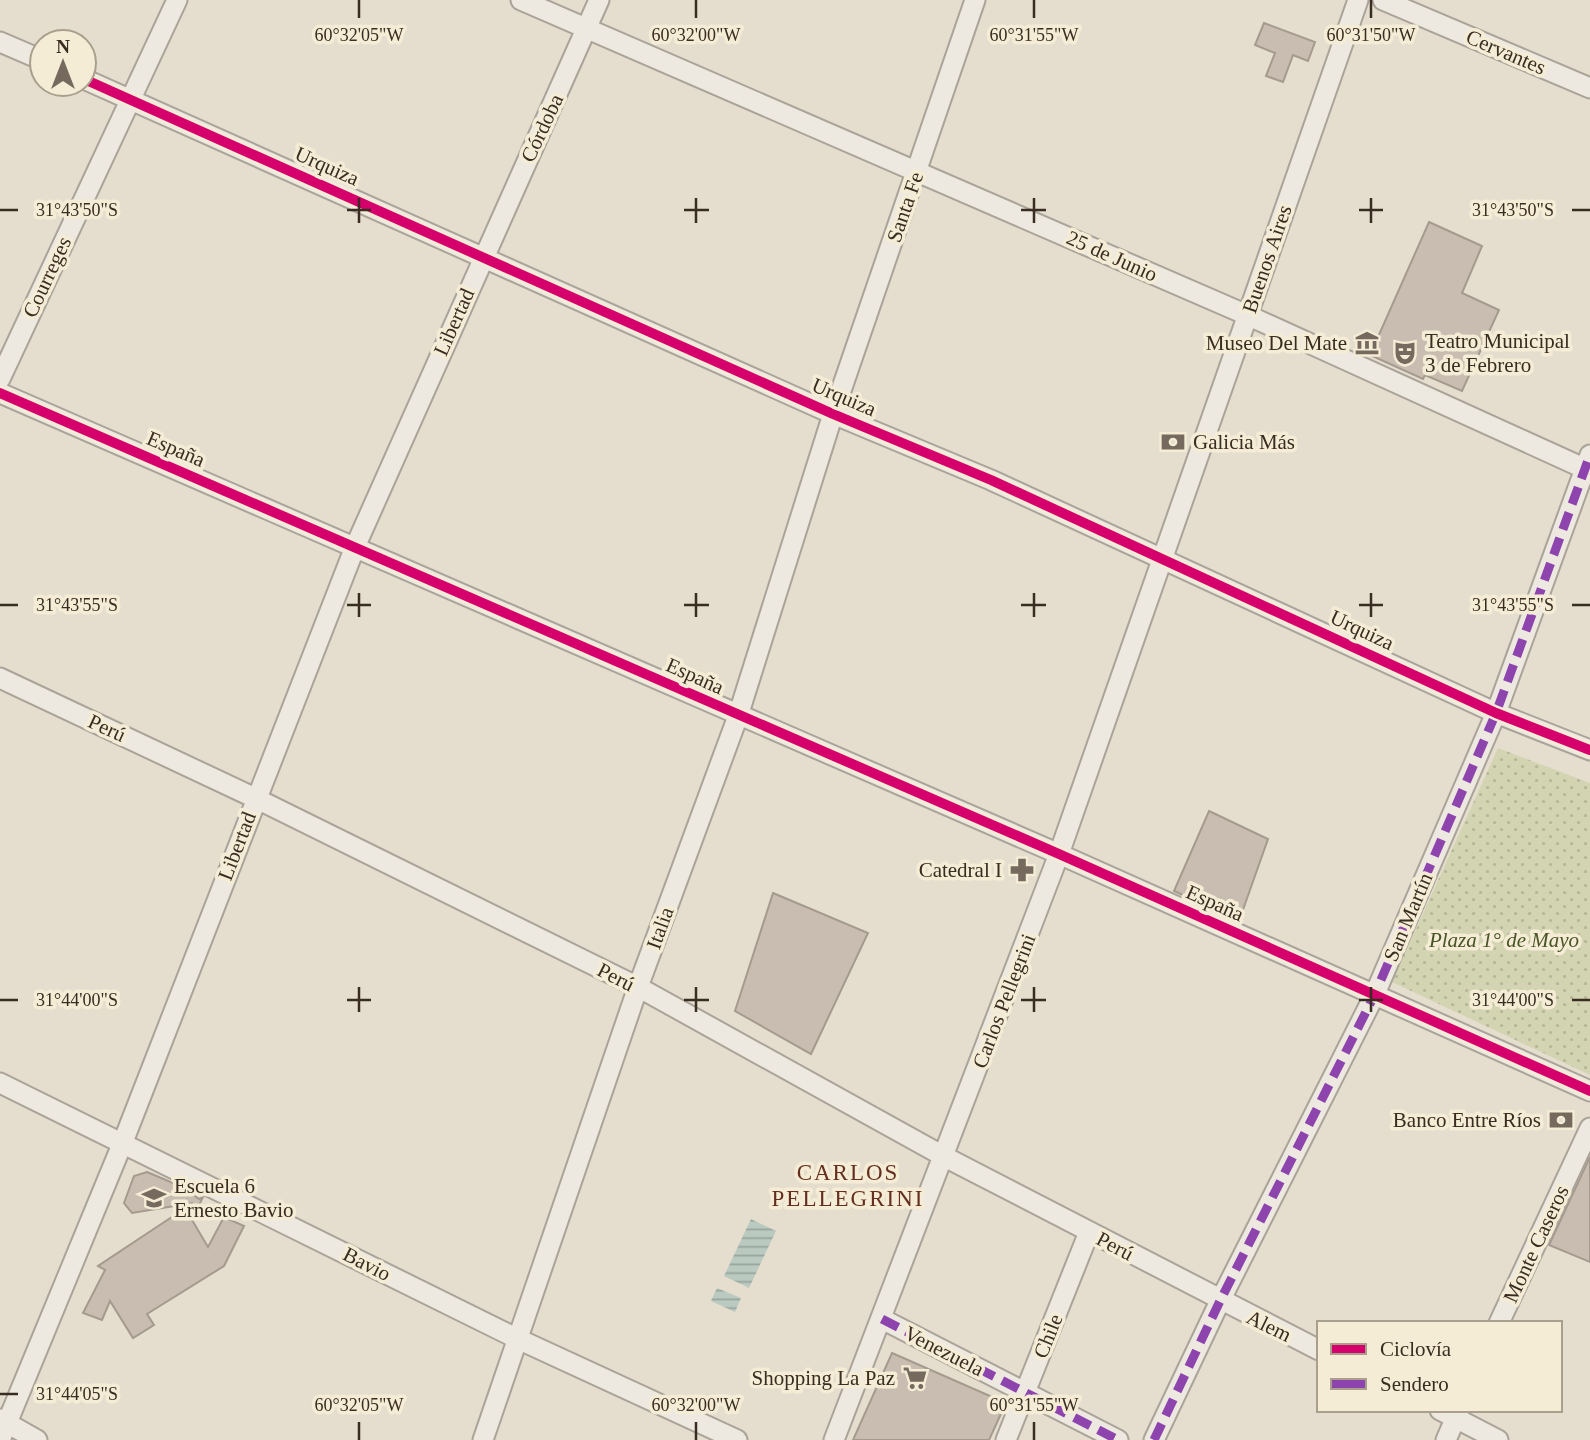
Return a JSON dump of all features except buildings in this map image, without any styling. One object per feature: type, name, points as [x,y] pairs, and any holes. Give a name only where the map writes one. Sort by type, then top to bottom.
[{"type":"street","name":"Courreges","points":[[0,379],[177,0]]},
{"type":"street","name":"25 de Junio","points":[[521,0],[1588,465]]},
{"type":"street","name":"Córdoba","points":[[483,256],[599,0]]},
{"type":"street","name":"Santa Fe","points":[[834,414],[975,0]]},
{"type":"street","name":"Buenos Aires","points":[[1165,558],[1358,0]]},
{"type":"street","name":"Cervantes","points":[[1383,0],[1590,88]]},
{"type":"street","points":[[0,42],[28,54]]},
{"type":"street","name":"Urquiza","points":[[98,85],[834,414],[1165,558],[1496,713],[1590,750]]},
{"type":"street","name":"Libertad","points":[[2,1428],[123,1142],[355,547],[483,256]]},
{"type":"street","name":"España","points":[[0,393],[1059,854],[1590,1091]]},
{"type":"street","name":"Italia","points":[[483,1440],[638,987],[738,716],[834,414]]},
{"type":"street","name":"San Martín","points":[[1154,1440],[1220,1301],[1374,996],[1496,713],[1588,465]]},
{"type":"street","name":"Carlos Pellegrini","points":[[834,1440],[945,1157],[1059,854],[1165,558]]},
{"type":"street","name":"Perú","points":[[0,678],[255,798],[638,987],[945,1157],[1220,1301]]},
{"type":"street","name":"Bavio","points":[[0,1083],[518,1339],[737,1440]]},
{"type":"street","name":"Monte Caseros","points":[[1500,1321],[1590,1128]]},
{"type":"street","name":"Chile","points":[[1006,1440],[1089,1231]]},
{"type":"street","name":"Alem","points":[[1220,1301],[1317,1349]]},
{"type":"street","name":"Venezuela","points":[[882,1319],[1118,1440]]},
{"type":"street","points":[[1446,1440],[1451,1413],[1497,1440]]},
{"type":"street","points":[[2,1428],[37,1440]]},
{"type":"green space","name":"Plaza 1° de Mayo","points":[[1498,748],[1590,783],[1590,1075],[1392,982]]},
{"type":"shaded area","points":[[751,1219],[776,1231],[749,1288],[724,1276]]},
{"type":"shaded area","points":[[717,1288],[741,1298],[735,1312],[711,1301]]},
{"type":"marked path","points":[[1154,1440],[1220,1301],[1374,996],[1496,713],[1590,455]]},
{"type":"marked path","points":[[882,1319],[1118,1440]]},
{"type":"cycle path","points":[[98,85],[833,414],[991,480],[1496,713],[1590,750]]},
{"type":"cycle path","points":[[0,393],[1059,854],[1590,1091]]},
{"type":"place","name":"Museo Del Mate","points":[[1367,343]]},
{"type":"place","name":"Teatro Municipal 3 de Febrero","points":[[1405,353]]},
{"type":"place","name":"Galicia Más","points":[[1173,442]]},
{"type":"place","name":"Catedral I","points":[[1022,870]]},
{"type":"place","name":"Banco Entre Ríos","points":[[1561,1120]]},
{"type":"place","name":"Escuela 6 Ernesto Bavio","points":[[154,1198]]},
{"type":"place","name":"Shopping La Paz","points":[[915,1378]]},
{"type":"district","name":"CARLOS PELLEGRINI","points":[[848,1185]]}]
